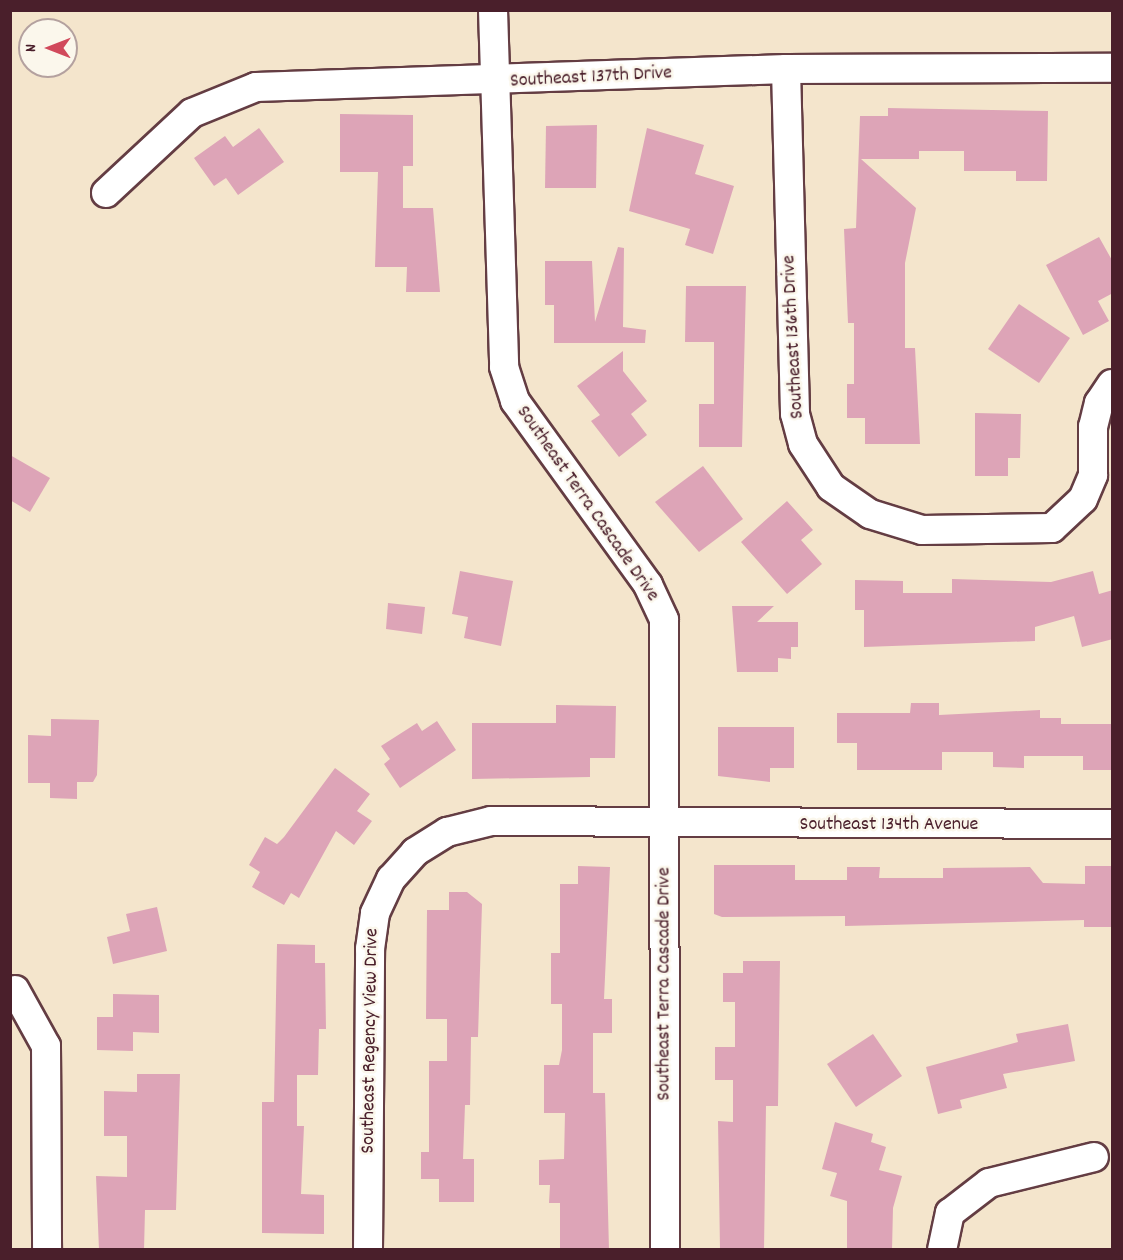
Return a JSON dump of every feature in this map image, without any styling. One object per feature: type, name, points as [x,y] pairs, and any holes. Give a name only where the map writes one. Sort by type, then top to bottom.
[{"type":"street","name":"Southeast Terra Cascade Drive","points":[[493,10],[504,367],[515,401],[648,585],[664,620],[665,1250]]},
{"type":"street","name":"Southeast 137th Drive","points":[[106,193],[192,113],[225,96],[296,83],[495,82],[786,69],[1113,68]]},
{"type":"street","name":"Southeast 136th Drive","points":[[786,69],[795,414],[803,444],[831,487],[870,514],[922,530],[1052,528],[1083,499],[1093,475],[1093,427],[1099,403],[1113,384]]},
{"type":"street","name":"Southeast 134th Avenue","points":[[666,825],[1113,824]]},
{"type":"street","name":"Southeast Regency View Drive","points":[[368,1250],[370,949],[375,913],[391,879],[415,852],[469,825],[666,825]]},
{"type":"street","points":[[15,990],[46,1046],[47,1250]]},
{"type":"street","points":[[942,1250],[950,1213],[989,1183],[1094,1157]]},
{"type":"building","points":[[888,108],[1048,111],[1047,181],[1016,181],[1016,171],[964,171],[964,151],[919,151],[919,159],[861,159],[916,208],[905,263],[905,348],[915,348],[920,444],[865,444],[865,418],[847,418],[847,384],[854,384],[854,323],[848,323],[844,229],[856,228],[860,116],[888,116]]},
{"type":"building","points":[[340,114],[413,115],[413,166],[403,166],[403,208],[433,208],[440,292],[406,292],[407,267],[375,267],[378,172],[340,172]]},
{"type":"building","points":[[597,125],[596,188],[545,188],[546,126]]},
{"type":"building","points":[[259,128],[284,162],[238,195],[226,178],[214,186],[194,158],[225,136],[233,147]]},
{"type":"building","points":[[647,128],[704,145],[695,174],[734,186],[713,254],[685,245],[690,229],[629,211]]},
{"type":"building","points":[[1099,237],[1113,262],[1113,293],[1098,301],[1109,321],[1083,335],[1046,265]]},
{"type":"building","points":[[618,247],[624,248],[623,327],[646,330],[645,343],[554,343],[554,305],[545,305],[545,261],[592,261],[595,322]]},
{"type":"building","points":[[686,286],[746,286],[742,447],[699,447],[699,404],[714,404],[714,342],[685,342]]},
{"type":"building","points":[[1019,304],[1070,338],[1039,383],[988,349]]},
{"type":"building","points":[[623,351],[623,371],[647,401],[631,414],[647,435],[619,457],[591,421],[600,415],[577,386]]},
{"type":"building","points":[[975,413],[1021,414],[1020,458],[1008,458],[1008,476],[975,476]]},
{"type":"building","points":[[10,455],[50,478],[30,512],[10,500]]},
{"type":"building","points":[[703,466],[743,519],[699,552],[655,502]]},
{"type":"building","points":[[787,501],[813,530],[801,540],[822,564],[787,594],[741,542]]},
{"type":"building","points":[[460,571],[513,581],[501,646],[464,638],[468,617],[452,614]]},
{"type":"building","points":[[1093,571],[1099,594],[1113,590],[1113,639],[1082,647],[1074,616],[1035,627],[1035,641],[864,647],[864,610],[855,610],[855,580],[903,581],[903,593],[952,593],[952,579],[1051,582]]},
{"type":"building","points":[[388,603],[425,607],[422,634],[386,629]]},
{"type":"building","points":[[732,606],[774,606],[757,622],[798,622],[798,647],[791,647],[791,659],[778,658],[778,672],[737,672]]},
{"type":"building","points":[[911,703],[939,703],[939,715],[1040,710],[1040,718],[1061,718],[1061,724],[1113,724],[1113,770],[1083,770],[1083,756],[1024,756],[1024,768],[993,767],[993,752],[942,752],[942,770],[857,770],[857,743],[837,743],[837,713],[910,713]]},
{"type":"building","points":[[556,705],[616,706],[615,758],[590,758],[590,777],[472,779],[472,723],[556,723]]},
{"type":"building","points":[[51,719],[99,720],[97,775],[93,782],[77,782],[77,799],[50,798],[50,783],[28,783],[28,735],[51,736]]},
{"type":"building","points":[[437,721],[456,750],[400,788],[384,764],[390,759],[381,746],[417,723],[422,731]]},
{"type":"building","points":[[718,727],[794,727],[794,768],[770,768],[770,782],[718,776]]},
{"type":"building","points":[[335,768],[370,794],[357,811],[372,821],[354,845],[336,831],[299,898],[291,893],[284,905],[252,887],[260,872],[249,865],[265,837],[277,844],[284,837]]},
{"type":"building","points":[[714,865],[795,865],[795,880],[847,880],[847,867],[880,867],[879,878],[943,878],[943,868],[1030,867],[1043,883],[1085,884],[1085,866],[1113,866],[1113,927],[1084,927],[1084,920],[845,926],[845,916],[722,917],[714,914]]},
{"type":"building","points":[[578,866],[610,867],[604,999],[612,999],[612,1033],[593,1033],[593,1093],[605,1093],[609,1250],[560,1250],[560,1203],[549,1203],[550,1185],[539,1185],[539,1160],[564,1159],[565,1113],[544,1113],[544,1065],[559,1065],[562,1050],[562,1004],[551,1004],[551,953],[560,953],[560,884],[578,884]]},
{"type":"building","points":[[449,892],[467,892],[482,904],[478,1037],[471,1037],[470,1105],[465,1105],[463,1159],[474,1159],[474,1202],[439,1202],[439,1179],[421,1179],[421,1152],[429,1152],[429,1061],[447,1061],[447,1019],[426,1019],[427,910],[449,910]]},
{"type":"building","points":[[157,907],[167,951],[113,964],[107,937],[130,931],[126,914]]},
{"type":"building","points":[[277,944],[315,945],[315,963],[325,963],[326,1029],[319,1029],[318,1075],[297,1075],[297,1126],[304,1126],[301,1194],[324,1195],[324,1234],[262,1233],[262,1102],[274,1102]]},
{"type":"building","points":[[743,961],[780,961],[778,1106],[766,1106],[764,1250],[720,1250],[718,1121],[733,1122],[733,1080],[715,1080],[715,1047],[735,1047],[735,1002],[723,1002],[723,973],[743,973]]},
{"type":"building","points":[[113,994],[159,995],[159,1033],[133,1032],[133,1051],[97,1050],[97,1017],[113,1017]]},
{"type":"building","points":[[1068,1024],[1075,1061],[1003,1074],[1007,1088],[960,1100],[962,1108],[938,1114],[926,1067],[1018,1042],[1016,1034]]},
{"type":"building","points":[[873,1034],[902,1076],[856,1107],[827,1064]]},
{"type":"building","points":[[137,1074],[180,1074],[176,1210],[145,1210],[144,1250],[99,1250],[96,1176],[127,1177],[127,1136],[104,1136],[104,1091],[137,1092]]},
{"type":"building","points":[[835,1122],[873,1134],[871,1142],[886,1147],[879,1170],[902,1176],[893,1208],[892,1250],[847,1250],[847,1201],[830,1196],[837,1173],[822,1169]]}]
